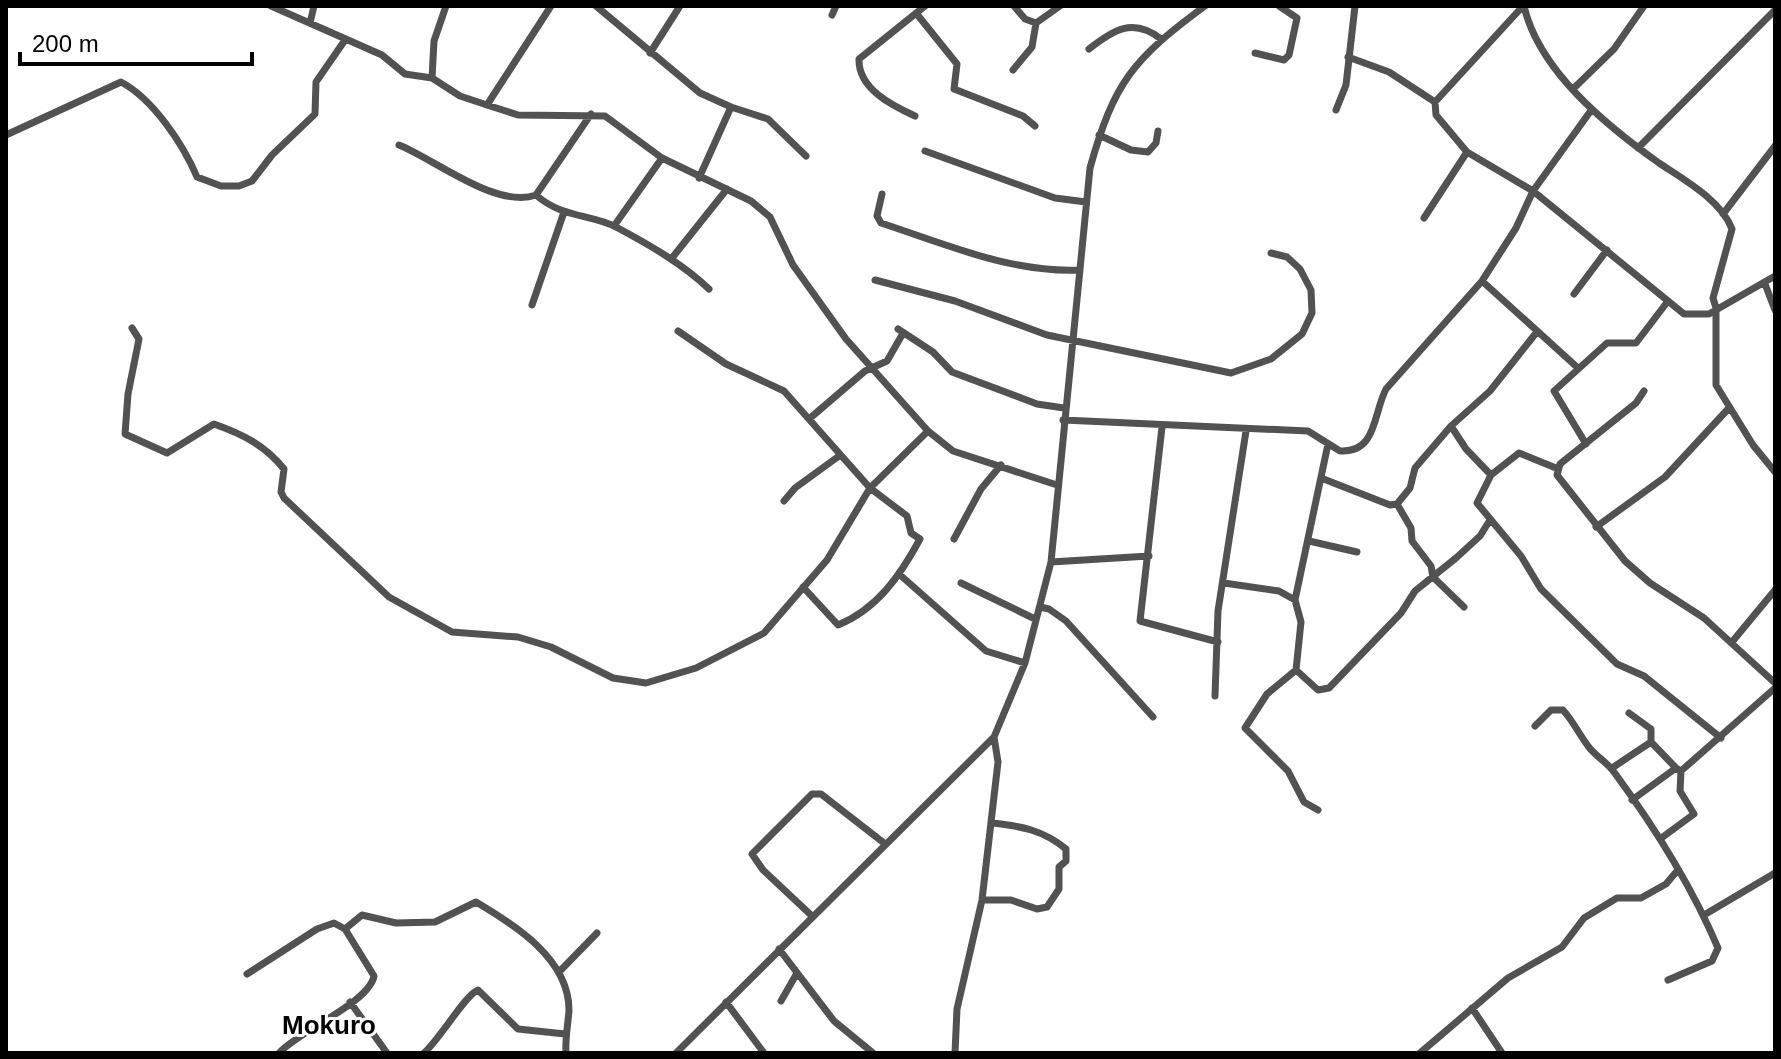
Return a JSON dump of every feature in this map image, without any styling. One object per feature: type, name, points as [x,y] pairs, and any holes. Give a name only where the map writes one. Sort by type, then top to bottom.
[{"type":"street","points":[[271,6],[382,55],[405,74],[432,78],[460,96],[487,105],[518,115],[605,116],[662,158],[751,201],[770,217],[793,265],[846,339],[928,431],[953,451],[1057,485]]},
{"type":"street","points":[[310,23],[314,6]]},
{"type":"street","points":[[432,78],[434,41],[446,6]]},
{"type":"street","points":[[487,105],[551,6]]},
{"type":"street","points":[[596,6],[700,93],[768,119],[806,156]]},
{"type":"street","points":[[650,53],[680,6]]},
{"type":"street","points":[[832,15],[836,6]]},
{"type":"street","points":[[915,116],[884,100],[858,66],[865,52],[925,6]]},
{"type":"street","points":[[1014,6],[1025,19],[1036,23]]},
{"type":"street","points":[[1013,70],[1032,47],[1036,23],[1060,6]]},
{"type":"street","points":[[676,1053],[811,915],[994,737],[1025,663],[1058,522],[1057,485],[1071,338],[1086,202],[1099,135],[1115,93],[1141,57],[1205,6]]},
{"type":"street","points":[[1255,53],[1284,60],[1289,55],[1297,18],[1279,6]]},
{"type":"street","points":[[1336,110],[1346,85],[1355,6]]},
{"type":"street","points":[[1775,276],[1765,284],[1716,308],[1709,314],[1684,314],[1533,191],[1467,152],[1436,115],[1435,102],[1524,6],[1540,47],[1592,109],[1638,148],[1692,186],[1723,214],[1732,229],[1713,298],[1716,308],[1716,385],[1775,472]]},
{"type":"street","points":[[1574,88],[1614,49],[1644,6]]},
{"type":"street","points":[[1638,148],[1775,10]]},
{"type":"street","points":[[916,13],[957,64],[954,89],[1023,116],[1035,126]]},
{"type":"street","points":[[1089,49],[1110,32],[1126,26],[1141,27],[1161,39]]},
{"type":"street","points":[[6,135],[121,82],[151,109],[185,151],[197,177],[221,186],[239,186],[252,181],[272,155],[315,114],[316,82],[345,40]]},
{"type":"street","points":[[1348,57],[1389,72],[1435,102]]},
{"type":"street","points":[[699,178],[731,107]]},
{"type":"street","points":[[1063,420],[1246,431],[1308,431],[1340,451],[1350,452],[1371,437],[1379,403],[1386,389],[1482,281],[1516,228],[1533,191],[1592,109]]},
{"type":"street","points":[[399,145],[498,195],[528,198],[536,195],[591,114]]},
{"type":"street","points":[[1099,135],[1131,150],[1148,152],[1156,143],[1158,131]]},
{"type":"street","points":[[1723,214],[1775,146]]},
{"type":"street","points":[[925,151],[1055,198],[1086,202]]},
{"type":"street","points":[[1424,218],[1467,152]]},
{"type":"street","points":[[614,226],[662,158]]},
{"type":"street","points":[[672,258],[727,189]]},
{"type":"street","points":[[882,194],[877,216],[881,223],[1009,264],[1051,271],[1079,270]]},
{"type":"street","points":[[536,195],[564,212],[614,226],[672,258],[709,289]]},
{"type":"street","points":[[532,305],[564,212]]},
{"type":"street","points":[[1574,294],[1607,250]]},
{"type":"street","points":[[875,280],[955,301],[1032,331],[1231,373],[1250,369],[1293,343],[1302,334],[1312,313],[1311,290],[1300,269],[1287,257],[1271,253]]},
{"type":"street","points":[[1482,281],[1578,368]]},
{"type":"street","points":[[1765,284],[1775,310]]},
{"type":"street","points":[[1586,444],[1554,391],[1607,343],[1636,343],[1668,301]]},
{"type":"street","points":[[132,328],[139,339],[128,394],[125,434],[167,453],[214,424],[253,440],[284,469],[281,492],[289,504],[311,520],[389,597],[452,632],[518,637],[551,647],[613,678],[646,683],[696,668],[755,638],[779,619],[827,560],[870,488],[928,431]]},
{"type":"street","points":[[678,331],[726,364],[784,391],[870,488],[907,516],[911,533],[920,539],[899,574],[874,605],[838,625],[803,587]]},
{"type":"street","points":[[809,419],[874,367],[887,361],[900,332],[933,352],[952,372],[1037,404],[1064,408]]},
{"type":"street","points":[[1321,478],[1390,505],[1397,504],[1410,488],[1415,468],[1451,426],[1490,391],[1536,333]]},
{"type":"street","points":[[1556,468],[1636,403],[1644,391]]},
{"type":"street","points":[[1596,527],[1665,477],[1729,408]]},
{"type":"street","points":[[1451,426],[1466,449],[1491,475]]},
{"type":"street","points":[[1162,427],[1141,623],[1218,642]]},
{"type":"street","points":[[1215,696],[1218,611],[1246,431]]},
{"type":"street","points":[[1318,810],[1304,802],[1288,771],[1245,728],[1267,694],[1296,670],[1301,622],[1295,600],[1328,444]]},
{"type":"street","points":[[1632,800],[1721,738],[1775,685],[1704,618],[1650,583],[1596,527],[1556,468],[1519,453],[1491,475],[1477,503],[1521,556],[1541,589],[1617,664],[1644,676],[1721,738]]},
{"type":"street","points":[[784,501],[795,488],[839,456]]},
{"type":"street","points":[[954,539],[981,489],[1001,465]]},
{"type":"street","points":[[1397,504],[1411,528],[1412,541],[1431,566],[1433,577],[1464,607]]},
{"type":"street","points":[[1296,670],[1318,690],[1329,688],[1401,613],[1415,591],[1480,536],[1490,520]]},
{"type":"street","points":[[1309,541],[1357,552]]},
{"type":"street","points":[[1051,562],[1149,556]]},
{"type":"street","points":[[899,574],[986,651],[1025,663]]},
{"type":"street","points":[[961,583],[1035,619]]},
{"type":"street","points":[[1224,583],[1279,591],[1295,600]]},
{"type":"street","points":[[1732,642],[1775,590]]},
{"type":"street","points":[[1040,607],[1049,609],[1066,621],[1153,717]]},
{"type":"street","points":[[1535,726],[1551,710],[1563,710],[1588,746],[1612,768],[1660,839],[1704,915],[1718,948],[1712,961],[1668,980]]},
{"type":"street","points":[[1629,713],[1651,729],[1651,742],[1678,769],[1680,791],[1694,814],[1660,839]]},
{"type":"street","points":[[955,1053],[957,1009],[982,900],[992,823],[998,762],[994,737]]},
{"type":"street","points":[[1612,768],[1651,742]]},
{"type":"street","points":[[811,915],[763,870],[752,854],[812,794],[821,794],[884,843]]},
{"type":"street","points":[[982,900],[1011,900],[1037,909],[1047,907],[1059,889],[1059,867],[1066,861],[1066,849],[1051,836],[1024,827],[992,823]]},
{"type":"street","points":[[1420,1053],[1508,978],[1562,947],[1584,918],[1617,898],[1641,898],[1666,884],[1677,871]]},
{"type":"street","points":[[1704,915],[1775,873]]},
{"type":"street","points":[[345,929],[362,915],[396,923],[435,922],[476,902],[516,929],[553,961],[569,1011],[566,1053]]},
{"type":"street","points":[[247,974],[317,929],[334,923],[345,929],[374,976],[368,992],[291,1041],[279,1053]]},
{"type":"street","points":[[559,972],[597,933]]},
{"type":"street","points":[[779,949],[834,1021],[873,1053]]},
{"type":"street","points":[[781,1001],[797,973]]},
{"type":"street","points":[[424,1053],[450,1025],[468,995],[478,990],[518,1029],[565,1034]]},
{"type":"street","points":[[350,1002],[387,1053]]},
{"type":"street","points":[[726,1002],[764,1053]]},
{"type":"street","points":[[1472,1008],[1502,1053]]},
{"type":"district","name":"Mokuro","points":[[329,1025]]}]
